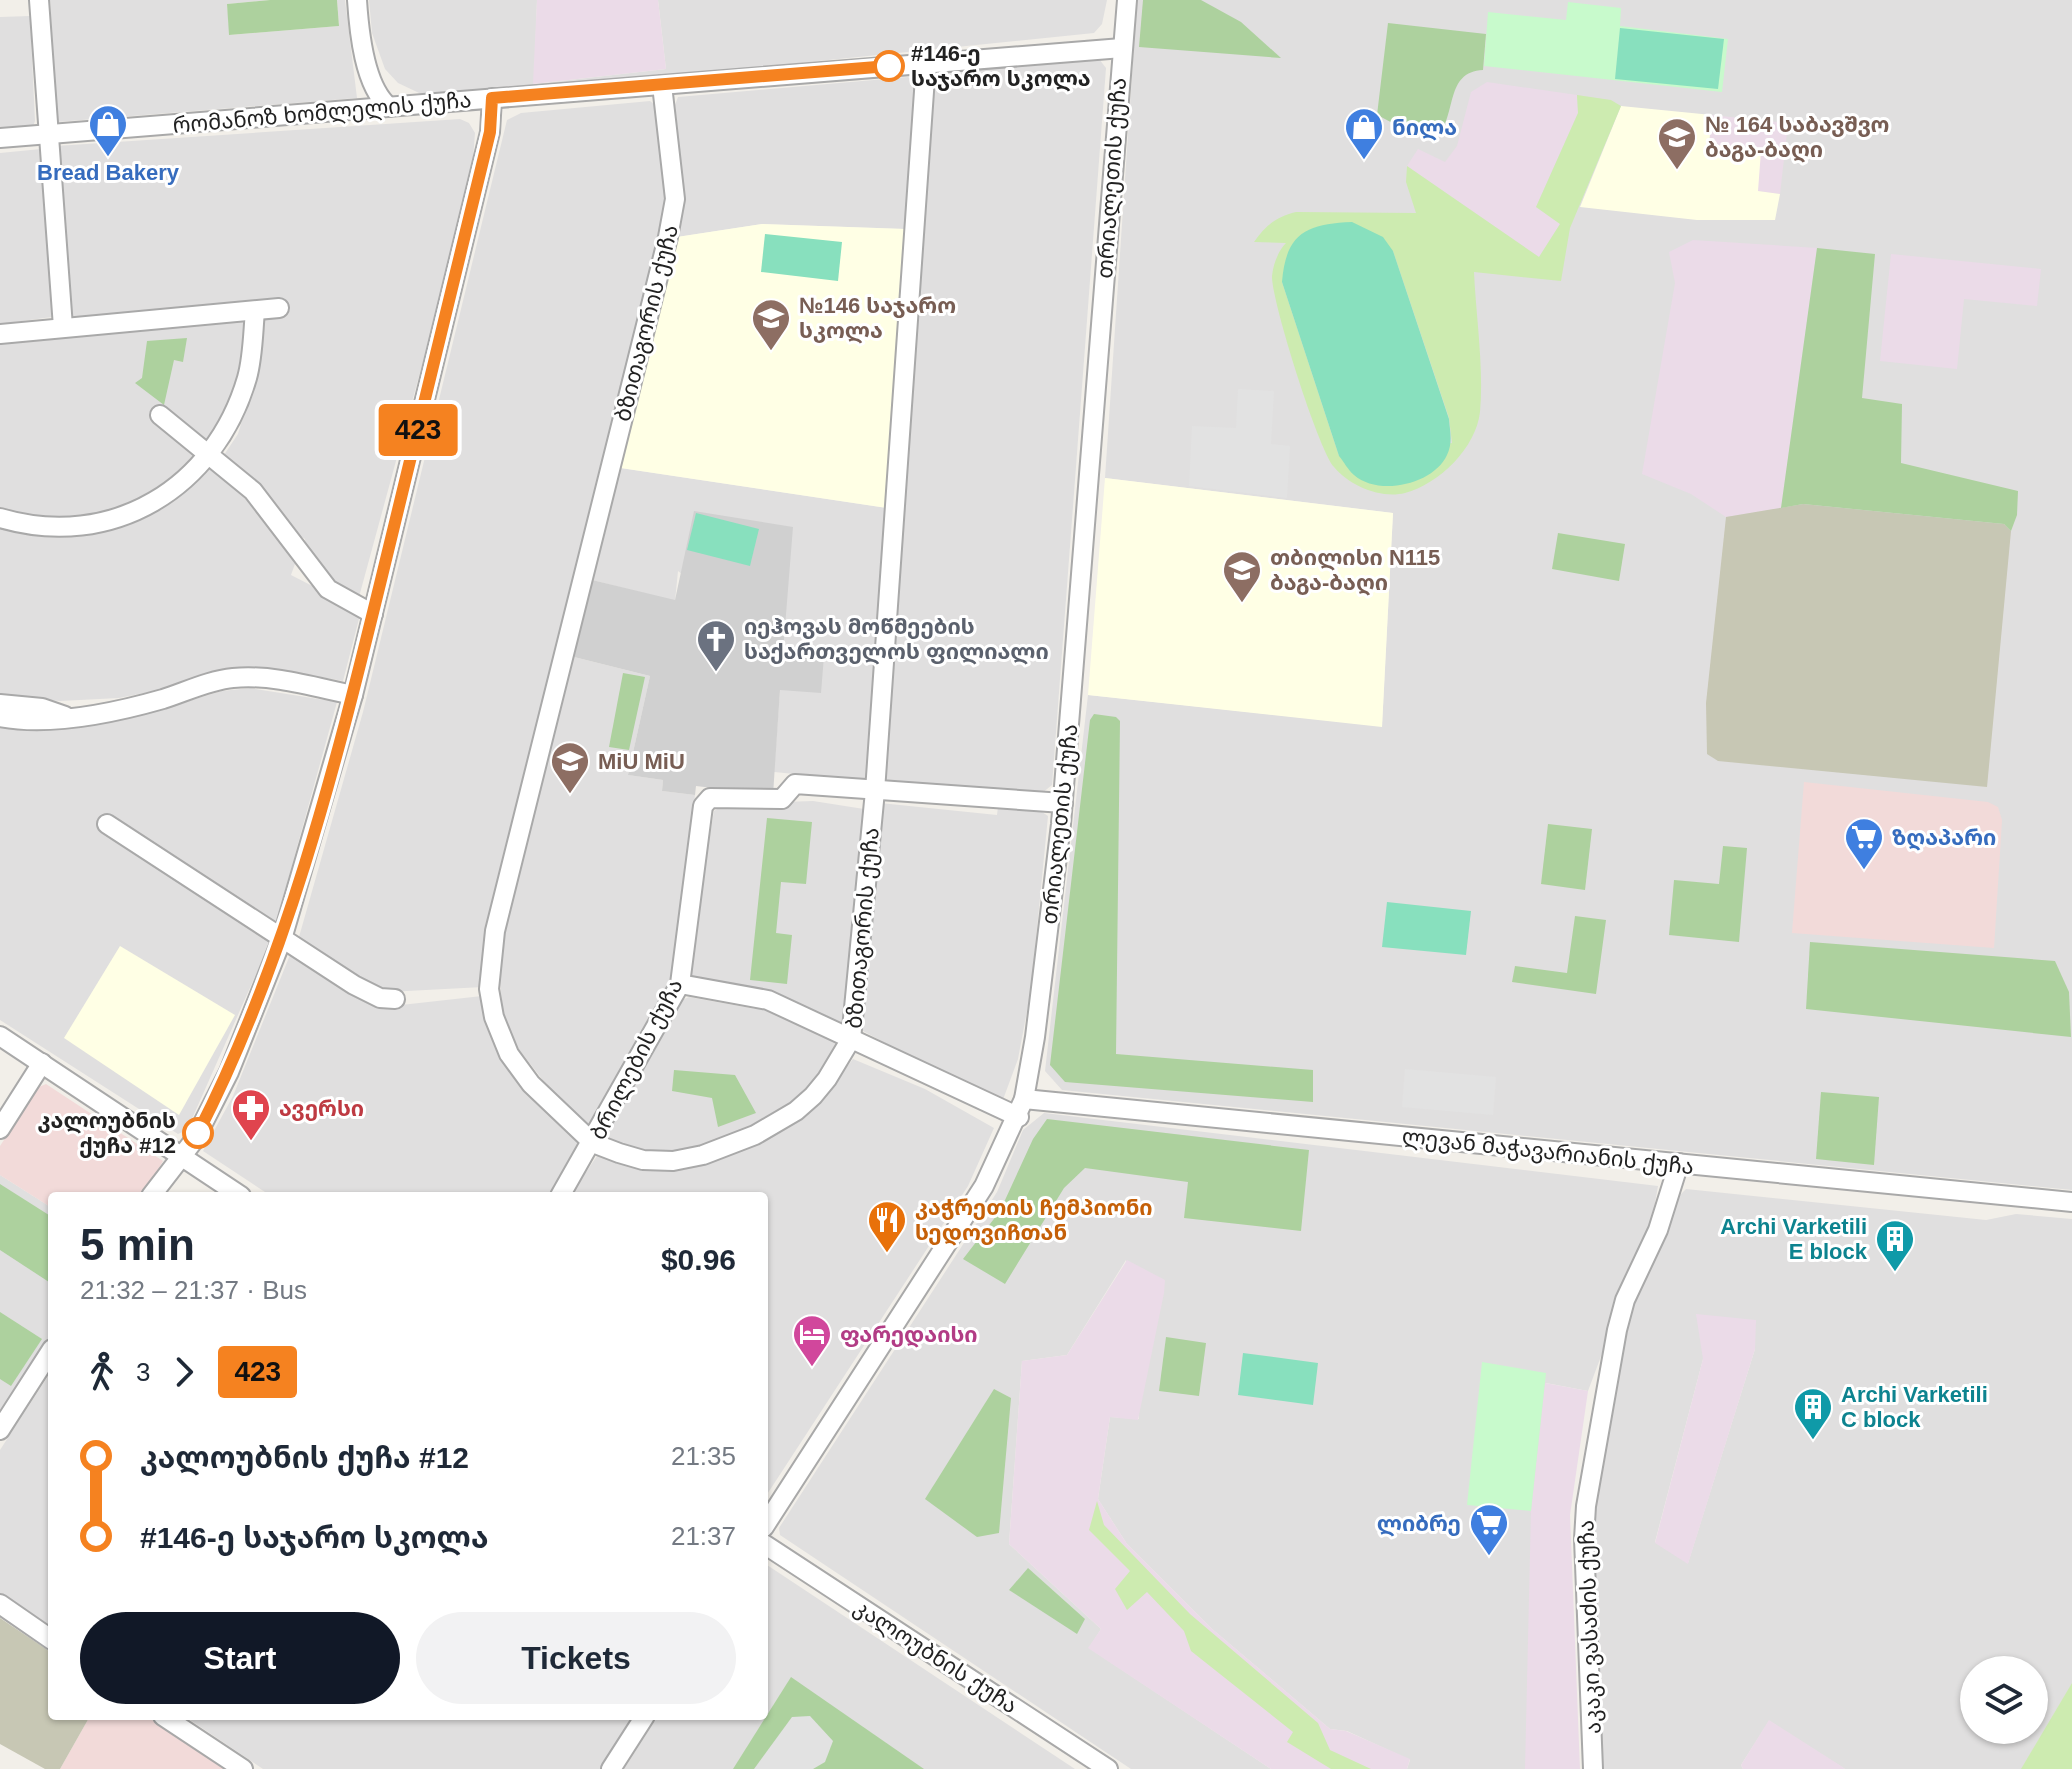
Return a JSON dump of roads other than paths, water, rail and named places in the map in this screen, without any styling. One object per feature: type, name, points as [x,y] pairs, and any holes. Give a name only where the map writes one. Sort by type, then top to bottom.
[{"type":"street","points":[[39,0],[63,327]]},
{"type":"street","points":[[357,0],[373,83],[381,100],[389,107]]},
{"type":"street","points":[[1122,48],[1127,0]]},
{"type":"street","name":"რომანოზ ხომლელის ქუჩა","points":[[0,138],[1122,48]]},
{"type":"street","name":"თრიალეთის ქუჩა","points":[[768,1521],[946,1249],[984,1186],[1022,1108],[1035,1037],[1063,803],[1122,48]]},
{"type":"street","name":"ბზითაგორის ქუჩა","points":[[662,85],[675,199],[668,237],[495,931],[489,989],[494,1017],[509,1054],[531,1084],[593,1143],[643,1160],[673,1161],[733,1144],[796,1111],[827,1079],[851,1039],[875,791],[926,63]]},
{"type":"street","points":[[154,1192],[195,1139],[229,1072],[282,939],[353,695],[490,132],[492,98]]},
{"type":"street","points":[[0,334],[279,308]]},
{"type":"street","points":[[0,518],[28,526],[67,528],[109,521],[177,488],[211,455],[232,417],[247,376],[255,311]]},
{"type":"street","points":[[160,415],[253,491],[328,589],[373,614]]},
{"type":"street","points":[[0,717],[40,721],[67,717],[159,700],[230,678],[263,677],[353,695]]},
{"type":"street","points":[[0,704],[42,708],[67,717]]},
{"type":"street","name":"ბრილების ქუჩა","points":[[562,1192],[593,1143],[680,984],[703,806],[710,798],[782,799],[795,784],[1063,803]]},
{"type":"street","points":[[107,824],[366,992],[380,998],[395,999]]},
{"type":"street","name":"ლევან მაჭავარიანის ქუჩა","points":[[680,984],[768,1000],[851,1039],[1022,1108],[1679,1163],[2072,1202]]},
{"type":"street","points":[[0,1036],[235,1192]]},
{"type":"street","points":[[0,1129],[42,1063]]},
{"type":"street","name":"აკაკი ვასაძის ქუჩა","points":[[1593,1769],[1584,1539],[1586,1506],[1625,1300],[1658,1230],[1679,1163]]},
{"type":"street","points":[[0,1430],[48,1355]]},
{"type":"street","name":"კალოუბნის ქუჩა","points":[[768,1547],[1108,1769]]},
{"type":"street","points":[[0,1604],[48,1637]]},
{"type":"street","points":[[169,1720],[243,1769]]},
{"type":"street","points":[[611,1769],[642,1720]]},
{"type":"place","name":"#146-ე საჯარო სკოლა","points":[[889,66]]},
{"type":"place","name":"Bread Bakery","points":[[108,158]]},
{"type":"place","name":"ნილა","points":[[1364,161]]},
{"type":"place","name":"№ 164 საბავშვო ბაგა-ბაღი","points":[[1677,171]]},
{"type":"place","name":"№146 საჯარო სკოლა","points":[[771,352]]},
{"type":"place","name":"თბილისი N115 ბაგა-ბაღი","points":[[1242,604]]},
{"type":"place","name":"იეჰოვას მოწმეების საქართველოს ფილიალი","points":[[716,673]]},
{"type":"place","name":"MiU MiU","points":[[570,795]]},
{"type":"place","name":"ზღაპარი","points":[[1864,871]]},
{"type":"place","name":"კალოუბნის ქუჩა #12","points":[[198,1133]]},
{"type":"place","name":"ავერსი","points":[[251,1142]]},
{"type":"place","name":"კაჭრეთის ჩემპიონი სედოვიჩთან","points":[[887,1254]]},
{"type":"place","name":"Archi Varketili E block","points":[[1895,1273]]},
{"type":"place","name":"ფარედაისი","points":[[812,1368]]},
{"type":"place","name":"Archi Varketili C block","points":[[1813,1441]]},
{"type":"place","name":"ლიბრე","points":[[1489,1557]]}]
